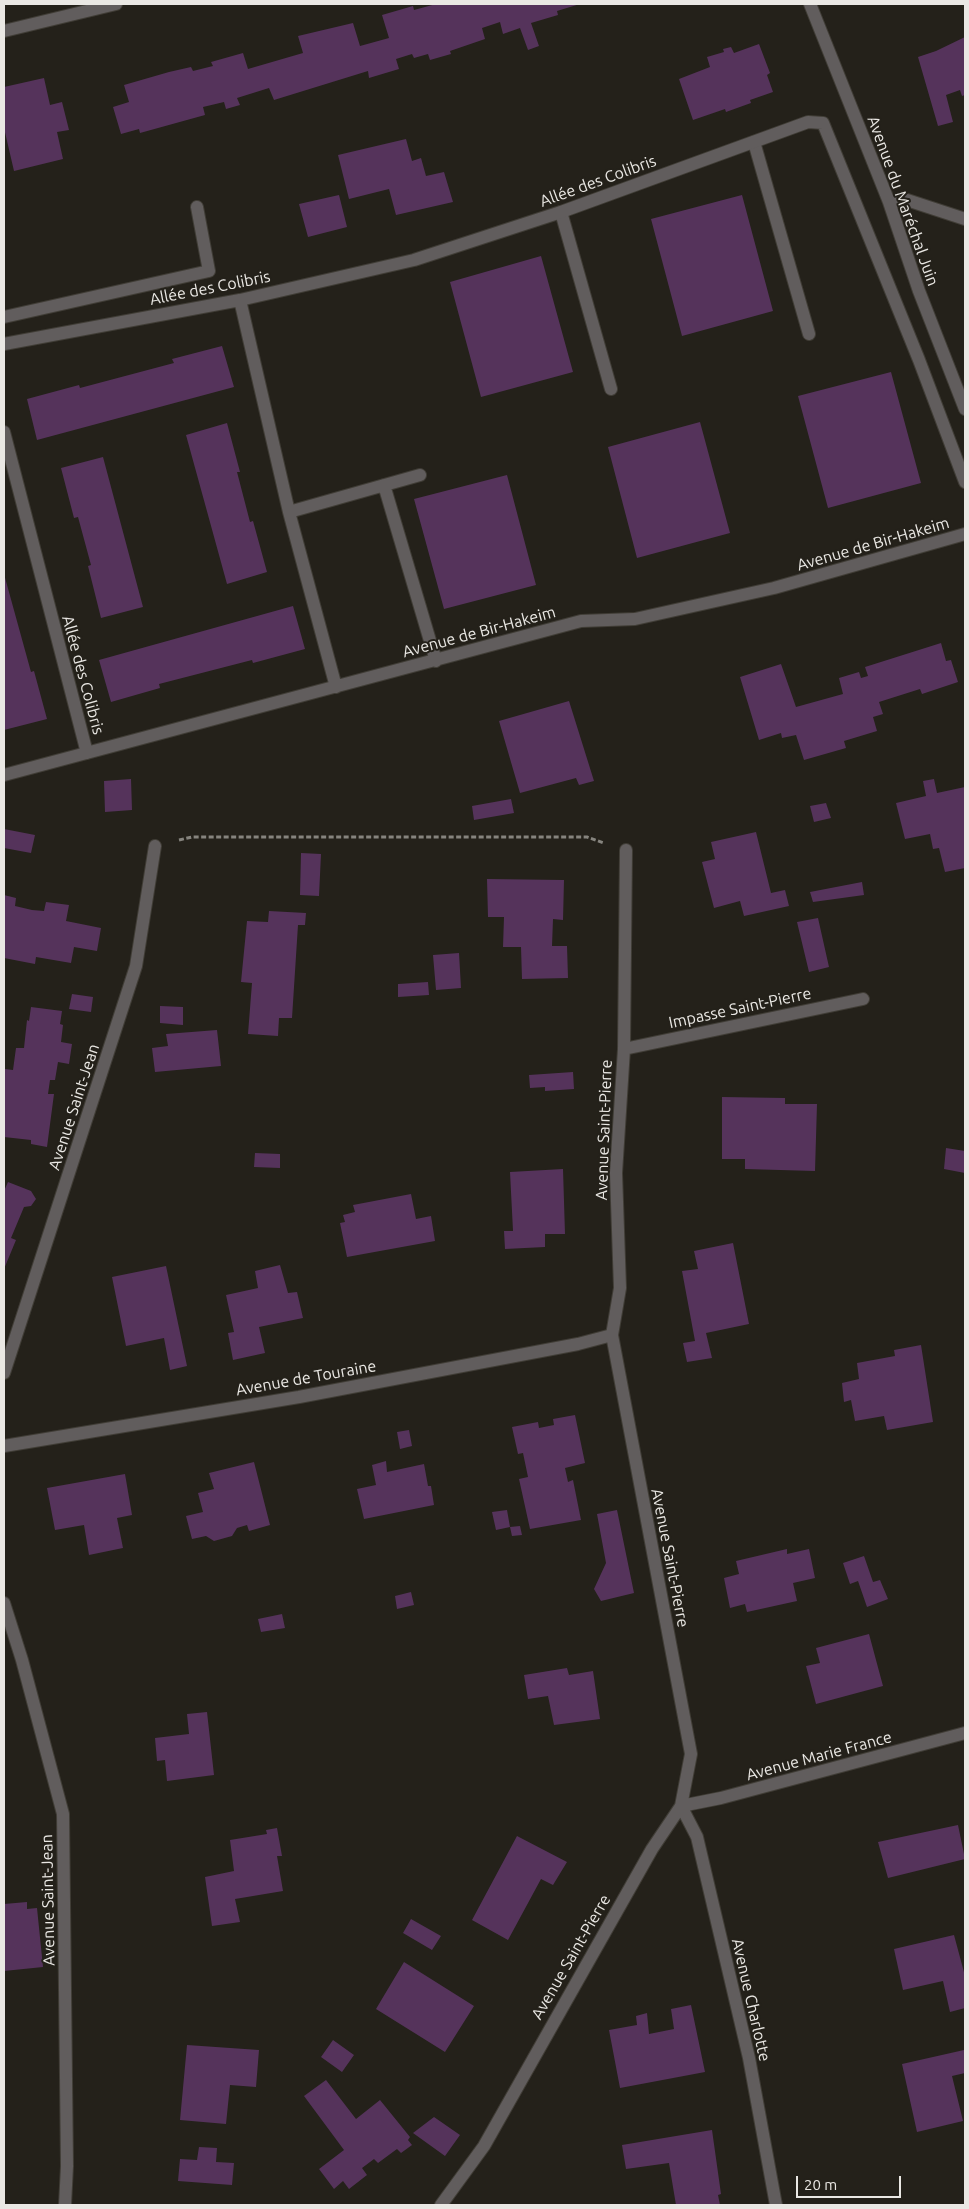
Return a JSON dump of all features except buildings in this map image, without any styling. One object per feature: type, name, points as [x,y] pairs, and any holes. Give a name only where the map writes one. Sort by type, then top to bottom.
[{"type":"street","points":[[4,31],[116,4]]},
{"type":"street","name":"Avenue du Maréchal Juin","points":[[810,4],[889,202],[919,291],[965,410]]},
{"type":"street","name":"Allée des Colibris","points":[[4,344],[240,300],[414,260],[561,212],[808,122],[823,123],[919,360],[965,482]]},
{"type":"street","points":[[754,142],[809,334]]},
{"type":"street","points":[[889,202],[907,200],[965,219]]},
{"type":"street","points":[[4,317],[209,271],[197,207]]},
{"type":"street","points":[[561,212],[611,389]]},
{"type":"street","points":[[240,300],[289,512],[336,687]]},
{"type":"street","name":"Allée des Colibris","points":[[4,432],[86,753]]},
{"type":"street","points":[[289,512],[420,475]]},
{"type":"street","points":[[384,485],[436,661]]},
{"type":"street","name":"Avenue de Bir-Hakeim","points":[[4,775],[581,621],[635,619],[774,588],[965,534]]},
{"type":"street","name":"Avenue Saint-Jean","points":[[4,1373],[136,966],[155,846]]},
{"type":"street","name":"Avenue Saint-Pierre","points":[[442,2205],[484,2146],[652,1849],[681,1806],[690,1754],[612,1335],[620,1288],[616,1174],[624,1049],[626,850]]},
{"type":"street","name":"Impasse Saint-Pierre","points":[[624,1049],[864,999]]},
{"type":"street","name":"Avenue de Touraine","points":[[4,1446],[298,1397],[578,1344],[612,1335]]},
{"type":"street","name":"Avenue Saint-Jean","points":[[4,1603],[22,1660],[63,1814],[67,2166],[65,2205]]},
{"type":"street","name":"Avenue Marie France","points":[[681,1806],[721,1798],[965,1733]]},
{"type":"street","name":"Avenue Charlotte","points":[[681,1806],[697,1836],[749,2058],[776,2205]]},
{"type":"path","points":[[155,846],[192,837],[587,837],[626,850]]}]
